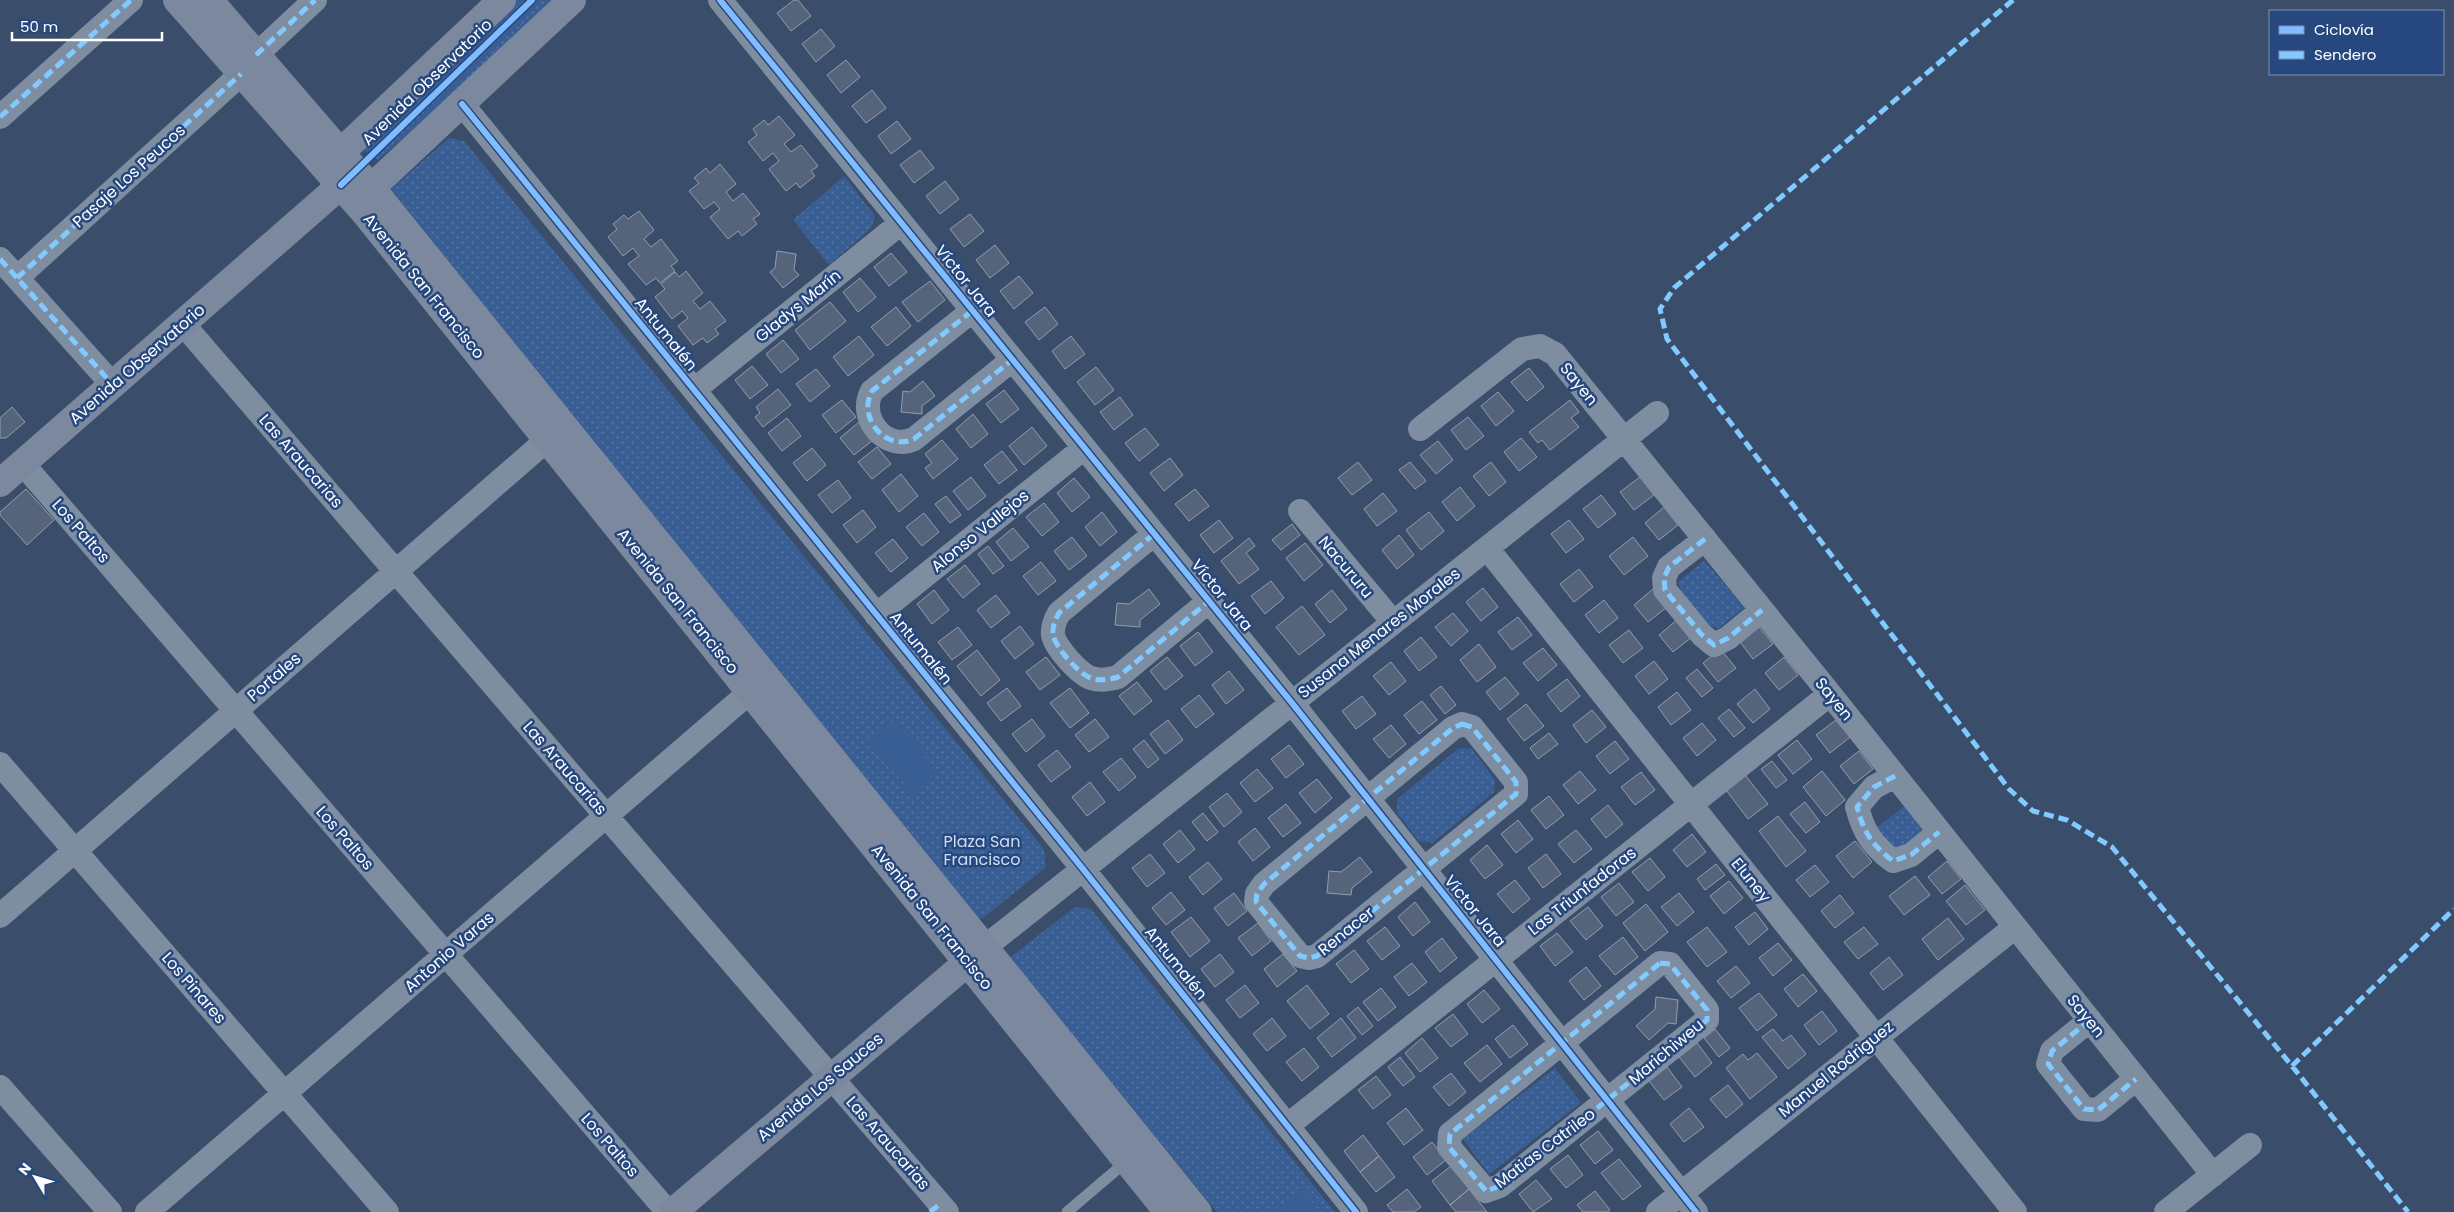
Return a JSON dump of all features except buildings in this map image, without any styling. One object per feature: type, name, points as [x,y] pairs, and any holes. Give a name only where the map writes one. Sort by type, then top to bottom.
[{"type":"main road","name":"Avenida San Francisco","points":[[177,0],[249,65],[340,153],[371,188],[976,954],[1127,1161],[1168,1212]]},
{"type":"main road","name":"Avenida San Francisco","points":[[209,0],[249,65],[341,186],[548,439],[750,691],[1198,1212]]},
{"type":"main road","name":"Avenida Observatorio","points":[[340,153],[502,0]]},
{"type":"main road","points":[[340,153],[341,186],[371,188],[572,0]]},
{"type":"main road","name":"Avenida Observatorio","points":[[0,483],[341,186]]},
{"type":"main road","name":"Avenida Los Sauces","points":[[673,1212],[976,954]]},
{"type":"street","points":[[0,117],[131,0]]},
{"type":"street","name":"Pasaje Los Peucos","points":[[17,278],[249,65],[314,0]]},
{"type":"street","name":"Víctor Jara","points":[[720,0],[1292,703],[1696,1212]]},
{"type":"street","name":"Antumalén","points":[[462,104],[1083,869],[1356,1212]]},
{"type":"street","name":"Gladys Marín","points":[[694,390],[901,223]]},
{"type":"street","points":[[0,259],[113,385]]},
{"type":"street","points":[[972,310],[872,391],[867,410],[872,422],[882,436],[899,443],[914,439],[1012,360]]},
{"type":"street","name":"Las Araucarias","points":[[183,324],[831,1078],[939,1209]]},
{"type":"street","name":"Sayen","points":[[1420,428],[1522,350],[1540,346],[1554,354],[1830,694],[2213,1175]]},
{"type":"street","name":"Susana Menares Morales","points":[[976,954],[1657,413]]},
{"type":"street","name":"Portales","points":[[0,916],[548,439]]},
{"type":"street","name":"Alonso Vallejos","points":[[876,615],[1084,448]]},
{"type":"street","name":"Los Paltos","points":[[23,464],[668,1212]]},
{"type":"street","name":"Nacururu","points":[[1300,511],[1394,622]]},
{"type":"street","points":[[1154,534],[1059,613],[1053,628],[1055,642],[1081,674],[1090,678],[1108,680],[1118,677],[1209,601]]},
{"type":"street","points":[[1705,539],[1669,567],[1664,578],[1665,590],[1702,636],[1714,645],[1728,638],[1762,610]]},
{"type":"street","name":"Eluney","points":[[1486,548],[2015,1212]]},
{"type":"street","name":"Antonio Varas","points":[[148,1212],[750,691]]},
{"type":"street","name":"Las Triunfadoras","points":[[1287,1126],[1830,694]]},
{"type":"street","points":[[1367,798],[1453,728],[1462,724],[1472,727],[1516,782],[1516,794],[1506,804],[1423,868]]},
{"type":"street","name":"Los Pinares","points":[[0,764],[387,1212]]},
{"type":"street","points":[[1895,776],[1874,787],[1857,807],[1862,826],[1875,847],[1893,861],[1911,855],[1939,832]]},
{"type":"street","name":"Renacer","points":[[1367,798],[1264,884],[1256,902],[1300,956],[1309,958],[1317,956],[1423,868]]},
{"type":"street","name":"Manuel Rodriguez","points":[[1658,1212],[2015,927]]},
{"type":"street","name":"Marichiweu","points":[[1560,1042],[1660,963],[1670,964],[1707,1010],[1707,1020],[1607,1102]]},
{"type":"street","points":[[2090,1020],[2052,1051],[2048,1064],[2084,1109],[2098,1110],[2136,1079]]},
{"type":"street","name":"Matias Catrileo","points":[[1560,1042],[1450,1134],[1449,1147],[1486,1191],[1500,1186],[1607,1102]]},
{"type":"street","points":[[0,1087],[110,1212]]},
{"type":"street","points":[[2166,1212],[2250,1145]]},
{"type":"lane","points":[[1068,1212],[1127,1161]]},
{"type":"green space","points":[[513,0],[563,0],[378,160],[359,147]]},
{"type":"green space","name":"Plaza San Francisco","points":[[449,138],[464,141],[1044,849],[1046,867],[982,919],[973,916],[391,189]]},
{"type":"green space","points":[[844,176],[875,216],[871,228],[829,265],[793,220]]},
{"type":"green space","points":[[1704,561],[1745,607],[1719,628],[1708,625],[1680,589],[1678,582]]},
{"type":"green space","points":[[897,719],[940,774],[913,795],[870,741]]},
{"type":"green space","points":[[1459,748],[1472,749],[1495,780],[1494,792],[1432,843],[1419,841],[1397,813],[1397,799]]},
{"type":"green space","points":[[1907,804],[1933,837],[1902,863],[1875,829]]},
{"type":"green space","points":[[1075,907],[1091,909],[1335,1212],[1217,1212],[1009,958]]},
{"type":"green space","points":[[1555,1068],[1581,1103],[1489,1174],[1463,1139]]},
{"type":"green space","points":[[1301,1189],[1320,1212],[1273,1212]]},
{"type":"marked path","points":[[0,117],[131,0]]},
{"type":"marked path","points":[[256,55],[315,0]]},
{"type":"marked path","points":[[2013,0],[1674,288],[1660,309],[1667,339],[2009,789],[2033,811],[2067,820],[2112,847],[2292,1066],[2408,1212]]},
{"type":"marked path","points":[[17,278],[241,74]]},
{"type":"marked path","points":[[0,259],[113,385]]},
{"type":"marked path","points":[[972,311],[872,391],[868,401],[868,412],[877,430],[884,437],[894,441],[904,442],[914,439],[1012,360]]},
{"type":"marked path","points":[[1154,534],[1059,613],[1054,624],[1053,635],[1063,653],[1086,676],[1098,680],[1118,677],[1209,601]]},
{"type":"marked path","points":[[1705,539],[1669,567],[1664,578],[1665,590],[1702,635],[1714,645],[1728,638],[1762,610]]},
{"type":"marked path","points":[[1462,724],[1472,727],[1516,782],[1516,794],[1317,956],[1309,958],[1300,956],[1256,902],[1257,894],[1264,884],[1453,728],[1462,724]]},
{"type":"marked path","points":[[1895,776],[1874,787],[1857,807],[1866,831],[1874,844],[1893,861],[1911,855],[1939,832]]},
{"type":"marked path","points":[[2292,1066],[2454,909]]},
{"type":"marked path","points":[[1660,963],[1670,964],[1707,1010],[1707,1020],[1500,1186],[1486,1191],[1449,1147],[1450,1134],[1660,963]]},
{"type":"marked path","points":[[2090,1020],[2052,1051],[2048,1064],[2084,1109],[2098,1110],[2136,1079]]},
{"type":"marked path","points":[[930,1212],[940,1204]]},
{"type":"cycle path","points":[[341,185],[532,0]]},
{"type":"cycle path","points":[[720,0],[1292,703],[1696,1212]]},
{"type":"cycle path","points":[[462,104],[1083,869],[1356,1212]]}]
